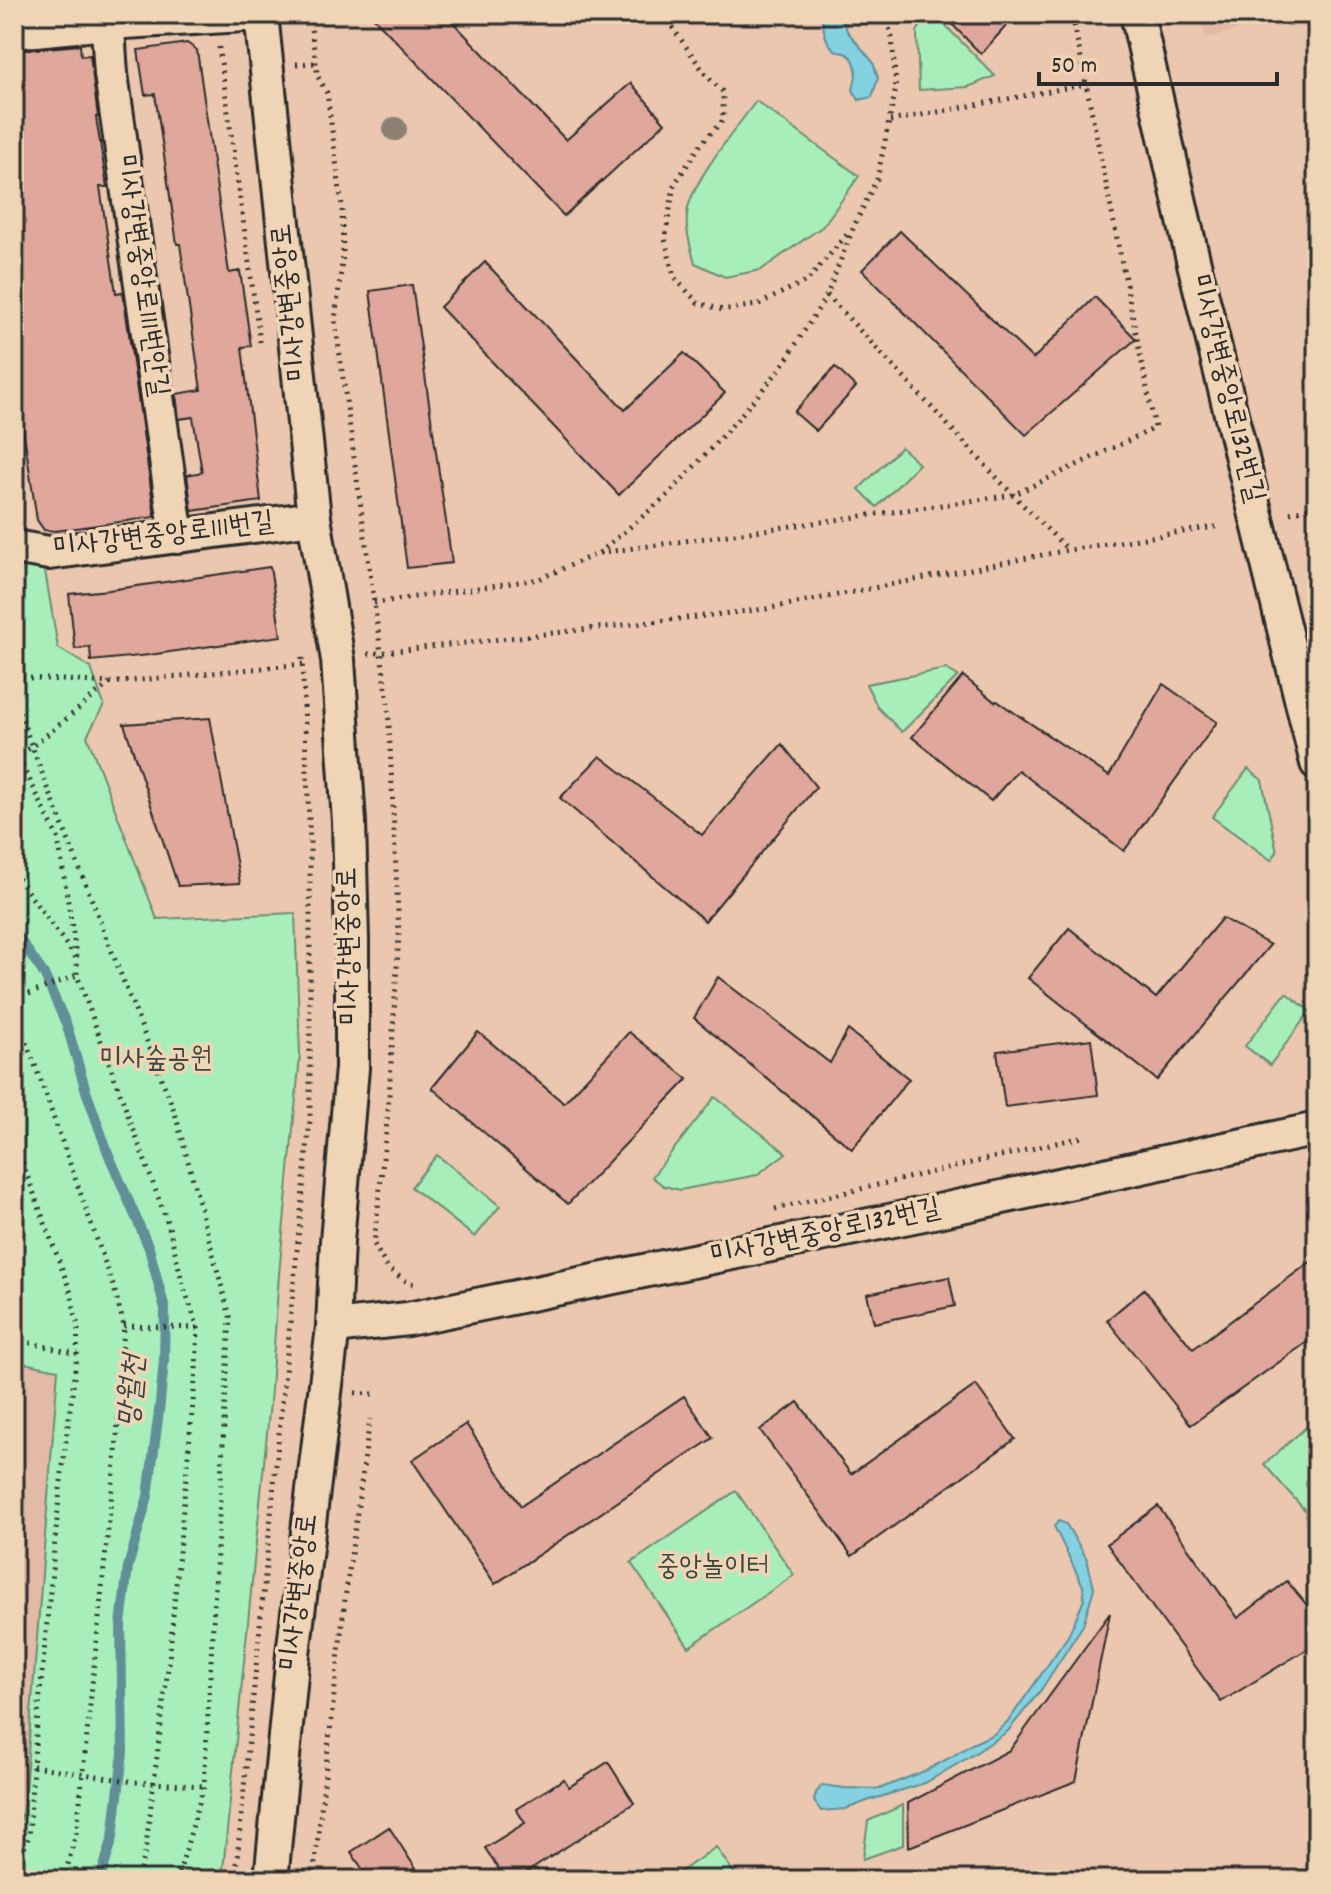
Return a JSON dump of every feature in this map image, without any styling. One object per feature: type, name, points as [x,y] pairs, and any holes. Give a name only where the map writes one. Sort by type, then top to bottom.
[{"type":"street","points":[[14,32],[107,18],[261,14]]},
{"type":"street","name":"미사강변중앙로","points":[[261,14],[314,518],[338,660],[350,837],[352,1068],[333,1327],[293,1654],[271,1880]]},
{"type":"street","name":"미사강변중앙로132번길","points":[[1137,14],[1194,262],[1317,763]]},
{"type":"street","name":"미사강변중앙로111번안길","points":[[107,18],[111,74],[177,537]]},
{"type":"street","name":"미사강변중앙로111번길","points":[[14,547],[49,553],[314,518]]},
{"type":"street","name":"미사강변중앙로132번길","points":[[333,1327],[408,1319],[938,1211],[1317,1129]]},
{"type":"path","points":[[663,14],[706,75],[723,92],[723,120],[701,144],[674,185],[665,239],[674,277],[698,303],[723,310],[757,305],[808,280],[854,226]]},
{"type":"path","points":[[599,553],[669,494],[734,423],[781,368],[827,295],[854,226],[877,179],[890,121],[896,88],[892,38],[885,14]]},
{"type":"path","points":[[374,603],[539,579],[599,553],[1013,495],[1155,428],[1072,14]]},
{"type":"path","points":[[890,121],[1087,84]]},
{"type":"path","points":[[827,295],[1068,550]]},
{"type":"path","points":[[1290,513],[1317,506]]},
{"type":"path","points":[[382,651],[766,609],[1068,550],[1221,526]]},
{"type":"path","points":[[14,677],[110,683],[303,664]]},
{"type":"path","points":[[16,757],[110,683]]},
{"type":"path","points":[[14,697],[175,1113],[230,1317],[204,1786],[177,1880]]},
{"type":"path","points":[[14,743],[16,757],[58,838],[77,975],[169,1227],[183,1285],[198,1328],[169,1660],[155,1784],[138,1880]]},
{"type":"path","points":[[235,1880],[310,1119],[310,845]]},
{"type":"path","points":[[14,863],[16,876],[77,959]]},
{"type":"path","points":[[14,1000],[77,975]]},
{"type":"path","points":[[14,1013],[114,1288],[124,1326],[116,1452],[77,1829],[64,1880]]},
{"type":"path","points":[[14,1140],[71,1293],[78,1327],[33,1766],[29,1836],[14,1875]]},
{"type":"path","points":[[124,1326],[198,1328]]},
{"type":"path","points":[[14,1339],[77,1354]]},
{"type":"path","points":[[313,1880],[345,1599],[370,1419]]},
{"type":"path","points":[[33,1766],[134,1782],[204,1786]]},
{"type":"shaded area","points":[[1200,14],[1291,14],[1206,39]]},
{"type":"shaded area","points":[[14,1361],[59,1370],[24,1804],[14,1849]]},
{"type":"green space","points":[[927,14],[934,14],[995,76],[968,87],[919,90],[917,32]]},
{"type":"green space","points":[[756,101],[859,176],[823,226],[761,270],[725,277],[695,263],[687,229],[688,208],[708,167]]},
{"type":"green space","points":[[901,447],[919,464],[877,507],[859,489]]},
{"type":"green space","name":"미사숲공원","points":[[14,563],[45,571],[58,648],[91,668],[104,705],[87,736],[157,919],[295,913],[300,1056],[270,1403],[222,1880],[14,1880],[14,1849],[24,1804],[58,1370],[14,1361]]},
{"type":"green space","points":[[946,669],[958,676],[902,732],[878,708],[866,684]]},
{"type":"green space","points":[[1248,769],[1262,780],[1277,852],[1271,860],[1212,817]]},
{"type":"green space","points":[[1286,993],[1310,1011],[1270,1065],[1245,1046]]},
{"type":"green space","points":[[715,1097],[786,1153],[757,1175],[680,1190],[664,1186],[652,1177]]},
{"type":"green space","points":[[437,1155],[500,1206],[475,1237],[411,1187]]},
{"type":"green space","points":[[1317,1418],[1317,1524],[1264,1464]]},
{"type":"green space","name":"중앙놀이터","points":[[736,1491],[794,1575],[689,1647],[631,1563]]},
{"type":"green space","points":[[903,1805],[903,1845],[863,1859],[868,1821]]},
{"type":"green space","points":[[716,1847],[739,1880],[669,1880]]},
{"type":"water","points":[[821,14],[841,14],[847,31],[873,62],[878,78],[872,97],[859,100],[853,90],[854,61],[828,42]]},
{"type":"water","points":[[1059,1521],[1066,1524],[1087,1559],[1094,1588],[1083,1625],[1041,1690],[1008,1731],[925,1783],[846,1809],[821,1811],[814,1801],[822,1785],[879,1789],[927,1770],[994,1734],[1009,1720],[1068,1636],[1084,1600],[1083,1586],[1054,1526]]},
{"type":"building","points":[[370,14],[445,14],[566,140],[631,83],[665,123],[564,216]]},
{"type":"building","points":[[942,14],[1017,14],[981,54]]},
{"type":"building","points":[[187,43],[197,50],[229,273],[240,271],[251,346],[242,347],[261,501],[192,511],[187,475],[202,472],[193,417],[179,419],[176,394],[201,390],[155,94],[145,95],[138,50]]},
{"type":"building","points":[[80,45],[81,56],[90,55],[107,187],[100,187],[116,293],[123,292],[155,517],[55,531],[44,530],[37,520],[23,428],[17,429],[14,406],[14,51]]},
{"type":"building","points":[[900,231],[1033,359],[1095,297],[1136,339],[1026,435],[862,270]]},
{"type":"building","points":[[485,262],[625,410],[684,353],[725,393],[619,495],[440,307]]},
{"type":"building","points":[[412,285],[452,563],[407,568],[370,291]]},
{"type":"building","points":[[835,367],[856,387],[816,431],[794,412]]},
{"type":"building","points":[[270,567],[281,636],[91,661],[90,647],[75,649],[69,594]]},
{"type":"building","points":[[963,676],[995,702],[1109,776],[1163,684],[1217,722],[1124,851],[1018,770],[991,801],[912,737]]},
{"type":"building","points":[[210,718],[240,883],[178,886],[124,724]]},
{"type":"building","points":[[782,744],[816,787],[705,921],[560,798],[600,756],[702,835]]},
{"type":"building","points":[[1222,918],[1270,945],[1157,1080],[1028,978],[1069,928],[1156,998]]},
{"type":"building","points":[[718,977],[830,1063],[848,1030],[909,1079],[852,1149],[694,1018]]},
{"type":"building","points":[[478,1032],[564,1103],[629,1032],[688,1079],[568,1204],[432,1088]]},
{"type":"building","points":[[1091,1039],[1098,1095],[1005,1107],[997,1051]]},
{"type":"building","points":[[1317,1257],[1317,1335],[1191,1425],[1107,1320],[1144,1289],[1193,1349]]},
{"type":"building","points":[[949,1277],[955,1306],[874,1323],[867,1294]]},
{"type":"building","points":[[976,1385],[1015,1439],[852,1556],[760,1430],[798,1402],[851,1474]]},
{"type":"building","points":[[684,1396],[713,1438],[495,1584],[412,1460],[466,1424],[521,1506]]},
{"type":"building","points":[[1158,1506],[1238,1618],[1287,1581],[1317,1617],[1317,1643],[1221,1702],[1107,1544]]},
{"type":"building","points":[[1110,1613],[1076,1781],[909,1847],[908,1803],[1010,1750]]},
{"type":"building","points":[[608,1762],[634,1803],[515,1880],[506,1880],[485,1848],[525,1823],[516,1809],[564,1779],[569,1787]]},
{"type":"building","points":[[389,1827],[423,1880],[370,1880],[351,1852]]},
{"type":"waterway","name":"망월천","points":[[14,931],[44,974],[67,1026],[108,1153],[149,1248],[165,1309],[164,1360],[148,1496],[128,1567],[121,1625],[123,1753],[113,1837],[100,1880]]}]
